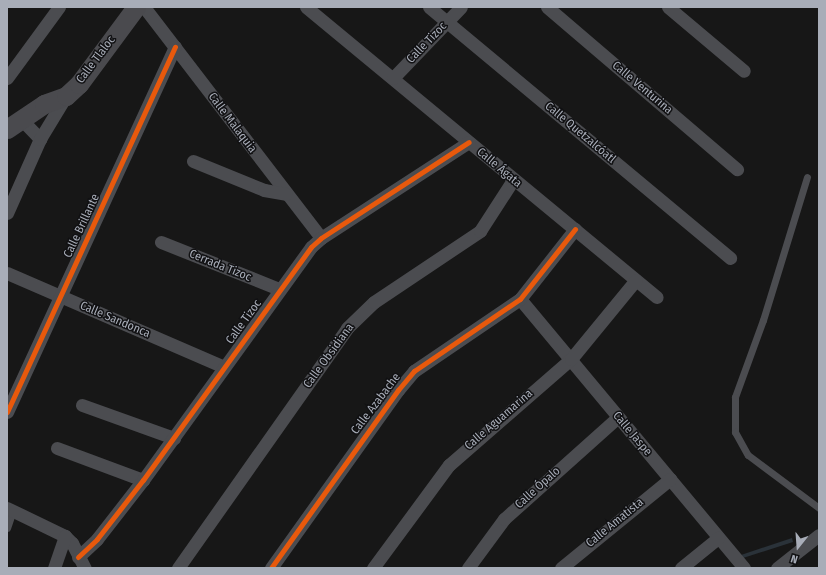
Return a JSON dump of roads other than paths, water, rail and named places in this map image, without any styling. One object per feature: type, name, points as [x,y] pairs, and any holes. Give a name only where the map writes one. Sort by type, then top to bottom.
[{"type":"street","points":[[7,78],[59,7]]},
{"type":"street","name":"Calle Tlaloc","points":[[14,124],[44,104],[66,96],[79,84],[136,7]]},
{"type":"street","name":"Calle Malaquia","points":[[144,7],[321,238]]},
{"type":"street","name":"Calle Ágata","points":[[306,7],[393,78],[513,180],[657,297]]},
{"type":"street","name":"Calle Quetzalcóatl","points":[[429,7],[730,258]]},
{"type":"street","name":"Calle Tizoc","points":[[393,78],[462,7]]},
{"type":"street","name":"Calle Venturina","points":[[547,7],[737,169]]},
{"type":"street","points":[[668,7],[744,70]]},
{"type":"street","name":"Calle Brillante","points":[[7,412],[175,47]]},
{"type":"street","points":[[7,213],[40,139],[66,96]]},
{"type":"street","points":[[14,124],[40,139]]},
{"type":"street","name":"Calle Tizoc","points":[[82,563],[97,539],[174,438],[279,289],[321,238],[468,142]]},
{"type":"street","points":[[193,161],[264,190],[286,194]]},
{"type":"street","name":"Calle Obsidiana","points":[[178,568],[347,328],[374,302],[475,236],[513,180]]},
{"type":"street","name":"Calle Azabache","points":[[271,568],[398,390],[414,371],[520,299],[575,229]]},
{"type":"street","name":"Cerrada Tizoc","points":[[161,242],[279,289]]},
{"type":"street","name":"Calle Sandonca","points":[[7,273],[224,367]]},
{"type":"street","name":"Calle Aguamarina","points":[[373,568],[449,465],[571,359],[636,280]]},
{"type":"street","name":"Calle Jaspe","points":[[520,299],[744,568]]},
{"type":"street","points":[[82,405],[174,438]]},
{"type":"street","name":"Calle Ópalo","points":[[468,568],[509,514],[618,417]]},
{"type":"street","points":[[58,448],[143,480]]},
{"type":"street","name":"Calle Amatista","points":[[561,568],[670,479]]},
{"type":"street","points":[[10,510],[65,536],[72,543],[82,563]]},
{"type":"street","points":[[54,568],[65,536]]},
{"type":"street","points":[[777,568],[819,536]]},
{"type":"street","points":[[681,568],[718,538]]},
{"type":"lane","points":[[807,176],[763,320],[735,397],[735,432],[748,455],[819,508]]},
{"type":"lane","points":[[7,528],[10,510]]}]
